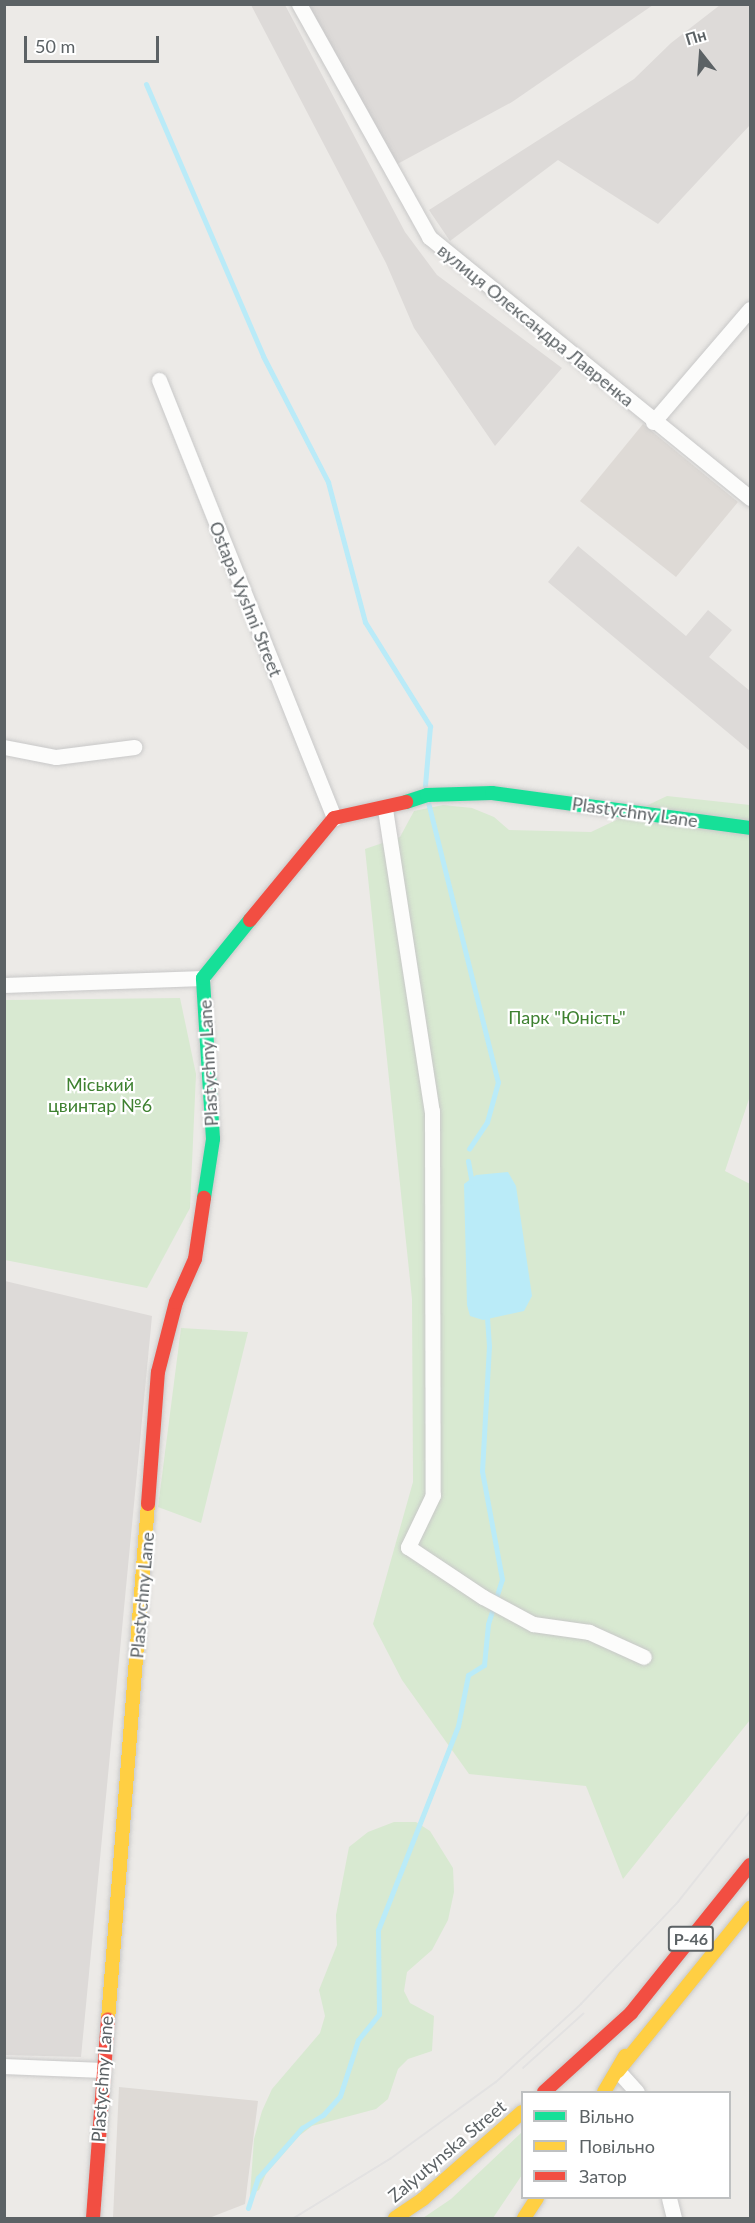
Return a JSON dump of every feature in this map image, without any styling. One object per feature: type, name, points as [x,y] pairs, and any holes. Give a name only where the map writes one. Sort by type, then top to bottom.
[{"type":"street","name":"вулиця Олександра Лавренка","points":[[298,4],[429,237],[653,422],[750,498]]},
{"type":"street","points":[[653,422],[750,309]]},
{"type":"street","name":"Ostapa Vyshni Street","points":[[159,380],[334,818]]},
{"type":"street","points":[[4,747],[56,757],[134,747]]},
{"type":"street","name":"Plastychny Lane","points":[[93,2218],[102,2070],[158,1372],[176,1302],[195,1259],[213,1139],[203,978],[334,818],[385,809],[427,795],[492,793],[750,828]]},
{"type":"street","points":[[385,809],[432,1112],[433,1495],[408,1547],[483,1597],[533,1624],[589,1632],[644,1658]]},
{"type":"street","name":"Plastychny Lane","points":[[4,985],[203,978]]},
{"type":"street","name":"Р-46","points":[[545,2091],[624,2021],[750,1865]]},
{"type":"street","points":[[605,2091],[618,2071],[750,1908]]},
{"type":"street","points":[[618,2071],[681,1951]]},
{"type":"street","points":[[4,2066],[102,2070]]},
{"type":"street","points":[[618,2071],[636,2091]]},
{"type":"street","name":"Zalyutynska Street","points":[[395,2218],[521,2113]]},
{"type":"street","points":[[524,2218],[536,2199]]},
{"type":"street","points":[[669,2199],[674,2218]]},
{"type":"shaded area","points":[[251,5],[285,5],[405,232],[437,275],[562,368],[495,446],[414,328],[386,263]]},
{"type":"shaded area","points":[[299,5],[653,5],[512,102],[390,168]]},
{"type":"shaded area","points":[[720,5],[750,5],[750,125],[658,224],[558,160],[450,241],[429,210],[634,79],[671,43]]},
{"type":"shaded area","points":[[643,424],[738,502],[676,577],[580,501]]},
{"type":"shaded area","points":[[578,546],[686,636],[708,610],[732,630],[709,657],[750,691],[750,751],[548,582]]},
{"type":"shaded area","points":[[5,1281],[152,1316],[81,2057],[5,2055]]},
{"type":"shaded area","points":[[119,2087],[258,2101],[245,2204],[209,2218],[113,2218]]},
{"type":"green space","name":"Парк \"Юність\"","points":[[667,796],[750,805],[750,1096],[725,1171],[750,1184],[750,1720],[623,1879],[586,1786],[469,1774],[402,1680],[373,1624],[413,1482],[412,1299],[365,849],[400,837],[414,811],[443,805],[472,808],[494,817],[509,830],[591,832]]},
{"type":"green space","name":"Міський цвинтар №6","points":[[180,998],[196,1074],[190,1208],[147,1288],[5,1260],[5,1000]]},
{"type":"green space","points":[[181,1328],[248,1332],[201,1523],[158,1507]]},
{"type":"green space","points":[[394,1822],[416,1822],[430,1831],[453,1868],[454,1892],[448,1920],[432,1950],[407,1972],[404,1991],[410,2003],[434,2016],[432,2051],[408,2059],[398,2069],[388,2099],[376,2109],[312,2126],[299,2136],[266,2174],[259,2190],[250,2195],[254,2139],[262,2111],[272,2089],[320,2033],[325,2016],[319,1990],[337,1945],[336,1915],[349,1847],[368,1832]]},
{"type":"green space","points":[[521,2133],[521,2176],[493,2218],[423,2218],[451,2199]]},
{"type":"water","points":[[508,1172],[516,1186],[532,1296],[524,1311],[483,1320],[470,1316],[467,1305],[464,1184],[476,1175]]},
{"type":"waterway","points":[[146,84],[263,356],[328,482],[365,622],[430,726],[425,786]]},
{"type":"waterway","points":[[428,802],[498,1082],[487,1122],[469,1149]]},
{"type":"waterway","points":[[468,1161],[472,1183]]},
{"type":"waterway","points":[[248,2208],[258,2178],[302,2128],[323,2115],[340,2096],[358,2040],[379,2014],[378,1930],[458,1726],[468,1675],[484,1665],[488,1624],[502,1579],[482,1471],[489,1346],[487,1314]]},
{"type":"tram line","points":[[294,2218],[390,2159],[496,2082],[581,2004],[678,1902],[750,1811]]},
{"type":"tram line","points":[[523,2068],[583,2014]]},
{"type":"traffic: fast","points":[[406,802],[427,795],[492,793],[750,828]]},
{"type":"traffic: fast","points":[[204,1198],[213,1139],[203,978],[250,920]]},
{"type":"traffic: slow","points":[[108,2020],[148,1504]]},
{"type":"traffic: slow","points":[[618,2071],[750,1908]]},
{"type":"traffic: slow","points":[[605,2091],[625,2056]]},
{"type":"traffic: slow","points":[[395,2218],[423,2199],[521,2113]]},
{"type":"traffic: slow","points":[[524,2218],[536,2199]]},
{"type":"traffic: jam","points":[[250,920],[334,818],[406,802]]},
{"type":"traffic: jam","points":[[148,1504],[158,1372],[176,1302],[195,1259],[204,1198]]},
{"type":"traffic: jam","points":[[545,2091],[631,2013],[750,1865]]},
{"type":"traffic: jam","points":[[93,2218],[108,2020]]}]
